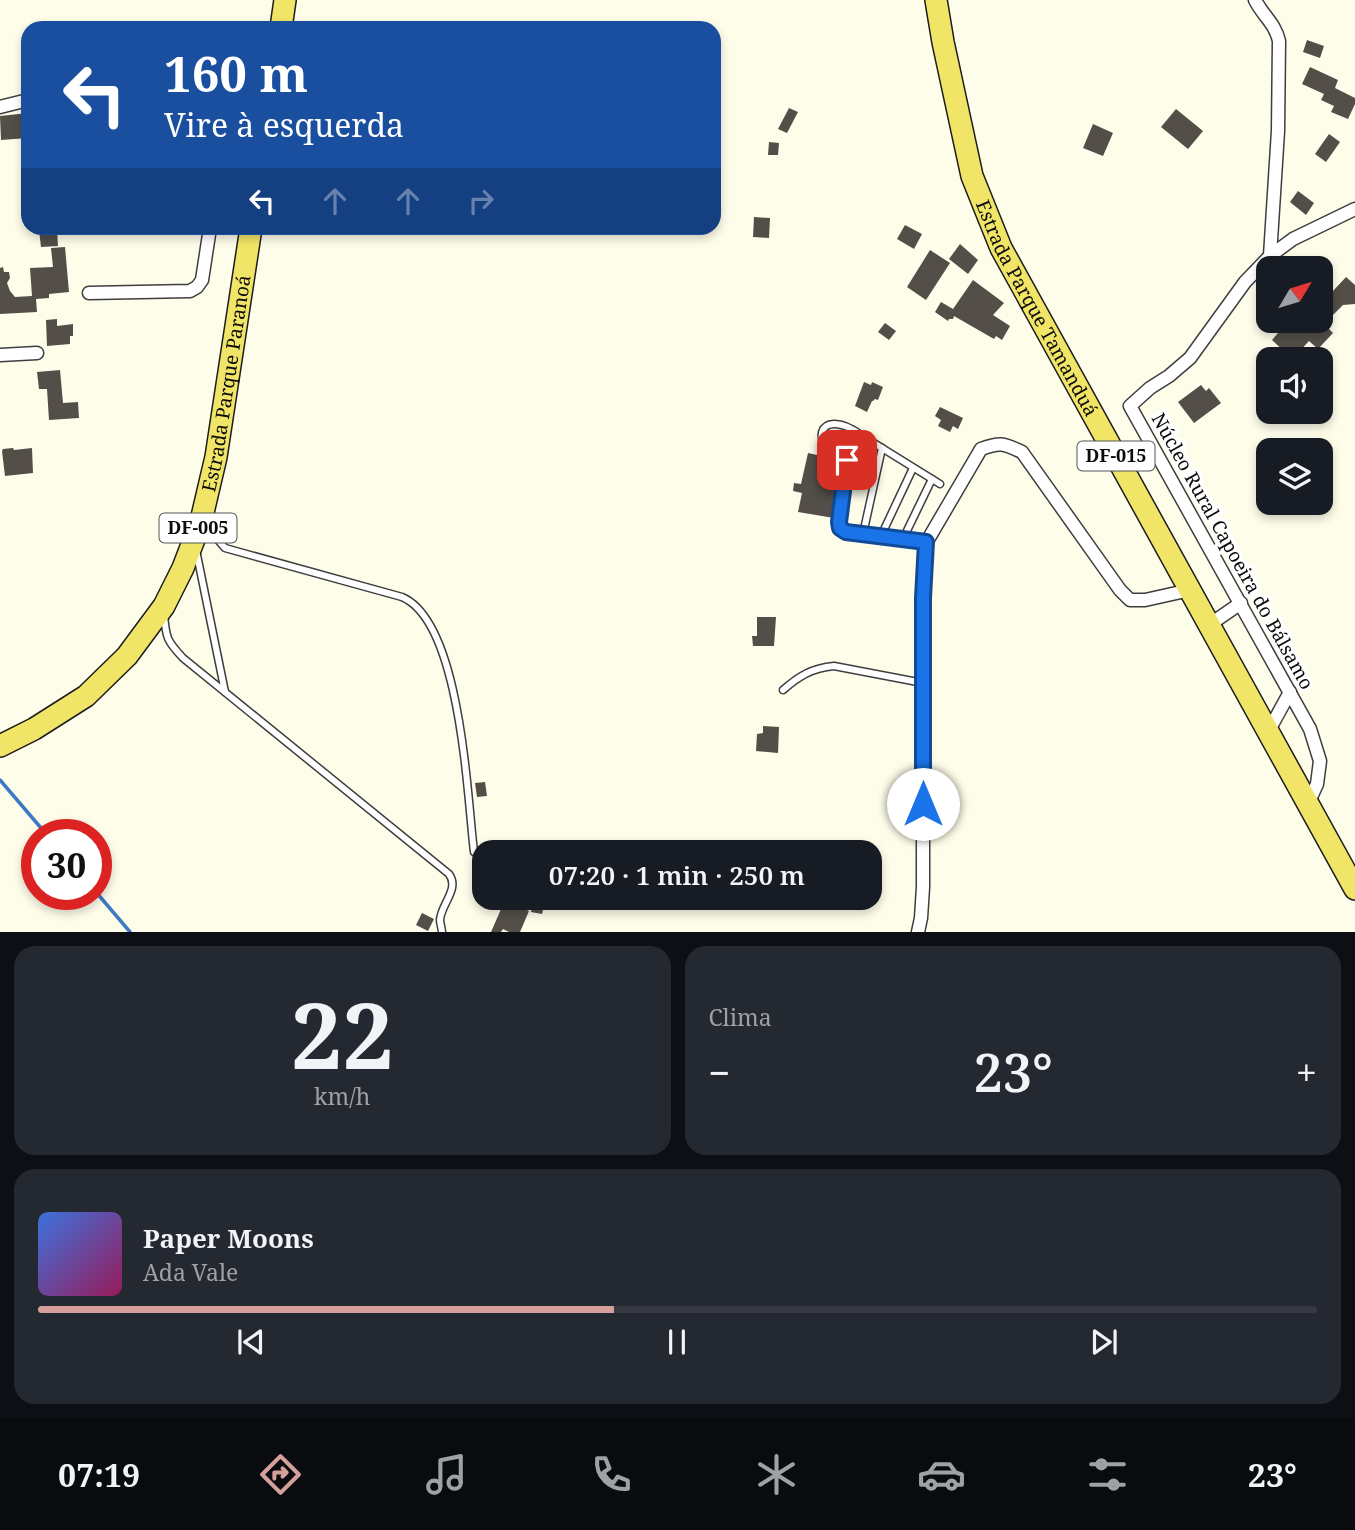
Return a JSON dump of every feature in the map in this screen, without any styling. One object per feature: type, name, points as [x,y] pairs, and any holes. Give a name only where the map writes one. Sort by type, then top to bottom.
[{"type":"main road","points":[[282,21],[285,0]]},
{"type":"main road","name":"Estrada Parque Tamanduá","points":[[936,0],[972,176],[1001,248],[1355,890]]},
{"type":"main road","name":"Estrada Parque Paranoá","points":[[0,746],[34,729],[86,696],[127,656],[163,606],[183,568],[198,530],[216,457],[250,235]]},
{"type":"street","points":[[1255,0],[1261,13],[1272,22],[1279,41],[1278,131],[1270,256]]},
{"type":"street","points":[[0,107],[21,102]]},
{"type":"street","name":"Núcleo Rural Capoeira do Bálsamo","points":[[1270,256],[1293,239],[1355,208]]},
{"type":"street","points":[[89,293],[190,292],[202,281],[209,235]]},
{"type":"street","name":"Núcleo Rural Capoeira do Bálsamo","points":[[1256,271],[1190,358],[1170,376],[1150,387],[1130,406],[1310,729],[1320,761],[1317,784],[1308,804]]},
{"type":"street","points":[[0,355],[37,353]]},
{"type":"street","points":[[918,932],[923,887],[923,598],[926,542],[981,449],[1005,444],[1022,452],[1120,590],[1130,600],[1145,600],[1190,590]]},
{"type":"street","points":[[1209,625],[1241,603]]},
{"type":"street","points":[[1268,732],[1290,692]]},
{"type":"lane","points":[[850,452],[837,451],[825,444],[821,433],[828,424],[844,425],[940,484]]},
{"type":"lane","points":[[861,435],[847,460],[839,526],[843,531],[926,542]]},
{"type":"lane","points":[[863,534],[882,448]]},
{"type":"lane","points":[[881,536],[913,468]]},
{"type":"lane","points":[[903,539],[932,479]]},
{"type":"lane","points":[[198,530],[225,692]]},
{"type":"lane","points":[[198,530],[225,548],[402,597],[409,600],[424,615],[445,660],[456,702],[473,840]]},
{"type":"lane","points":[[163,606],[166,637],[172,647],[449,874],[453,886],[440,919],[442,932]]},
{"type":"lane","points":[[783,690],[807,671],[834,666],[923,683]]},
{"type":"building","points":[[1307,40],[1324,46],[1320,58],[1303,52]]},
{"type":"building","points":[[1310,67],[1338,80],[1335,88],[1355,98],[1348,119],[1331,112],[1334,106],[1321,100],[1324,94],[1302,84]]},
{"type":"building","points":[[789,108],[798,112],[787,133],[778,129]]},
{"type":"building","points":[[1176,109],[1203,131],[1188,149],[1161,127]]},
{"type":"building","points":[[21,114],[21,139],[1,140],[0,116]]},
{"type":"building","points":[[1093,124],[1113,133],[1103,156],[1083,148]]},
{"type":"building","points":[[1329,134],[1340,142],[1326,162],[1315,154]]},
{"type":"building","points":[[769,142],[779,143],[778,155],[768,155]]},
{"type":"building","points":[[1298,191],[1314,203],[1306,215],[1290,202]]},
{"type":"building","points":[[754,217],[770,218],[769,238],[753,237]]},
{"type":"building","points":[[905,225],[922,234],[914,249],[897,239]]},
{"type":"building","points":[[40,235],[57,235],[58,246],[41,247]]},
{"type":"building","points":[[960,244],[978,260],[968,274],[949,259]]},
{"type":"building","points":[[65,247],[69,292],[49,294],[49,298],[36,299],[37,312],[0,314],[0,268],[3,267],[4,272],[9,272],[7,283],[15,297],[32,296],[30,268],[53,267],[51,248]]},
{"type":"building","points":[[930,250],[950,263],[926,300],[907,287]]},
{"type":"building","points":[[1346,277],[1355,285],[1355,304],[1343,305],[1334,314],[1334,290]]},
{"type":"building","points":[[973,280],[1004,303],[993,315],[1010,326],[1002,340],[996,336],[994,339],[954,316],[948,321],[935,312],[941,302],[953,309]]},
{"type":"building","points":[[57,319],[57,326],[73,324],[73,336],[70,336],[70,344],[47,346],[46,320]]},
{"type":"building","points":[[885,323],[896,331],[889,340],[878,332]]},
{"type":"building","points":[[1278,333],[1333,333],[1320,347],[1309,341],[1303,347],[1279,347],[1272,340]]},
{"type":"building","points":[[60,370],[63,403],[78,402],[79,418],[49,420],[47,389],[39,389],[37,372]]},
{"type":"building","points":[[864,382],[883,387],[878,400],[872,401],[867,412],[855,406]]},
{"type":"building","points":[[1201,385],[1206,391],[1209,388],[1221,403],[1194,423],[1178,402]]},
{"type":"building","points":[[940,407],[963,418],[958,429],[953,426],[950,432],[938,426],[941,420],[935,416]]},
{"type":"building","points":[[32,448],[33,473],[5,476],[2,451]]},
{"type":"building","points":[[808,453],[840,460],[835,484],[838,484],[834,518],[798,512],[802,493],[793,491],[794,483],[801,484]]},
{"type":"building","points":[[757,617],[776,617],[774,646],[753,646],[752,636],[757,636]]},
{"type":"building","points":[[763,726],[779,727],[778,753],[756,751],[757,734],[763,733]]},
{"type":"building","points":[[485,782],[487,796],[477,797],[475,783]]},
{"type":"building","points":[[501,910],[529,911],[520,932],[503,929],[501,932],[491,932]]},
{"type":"building","points":[[531,910],[543,910],[542,914]]},
{"type":"building","points":[[422,913],[434,919],[428,931],[416,925]]},
{"type":"waterway","points":[[0,780],[33,819]]},
{"type":"waterway","points":[[111,910],[130,932]]},
{"type":"route","points":[[847,460],[840,528],[846,532],[926,542],[923,598],[923,804]]}]
